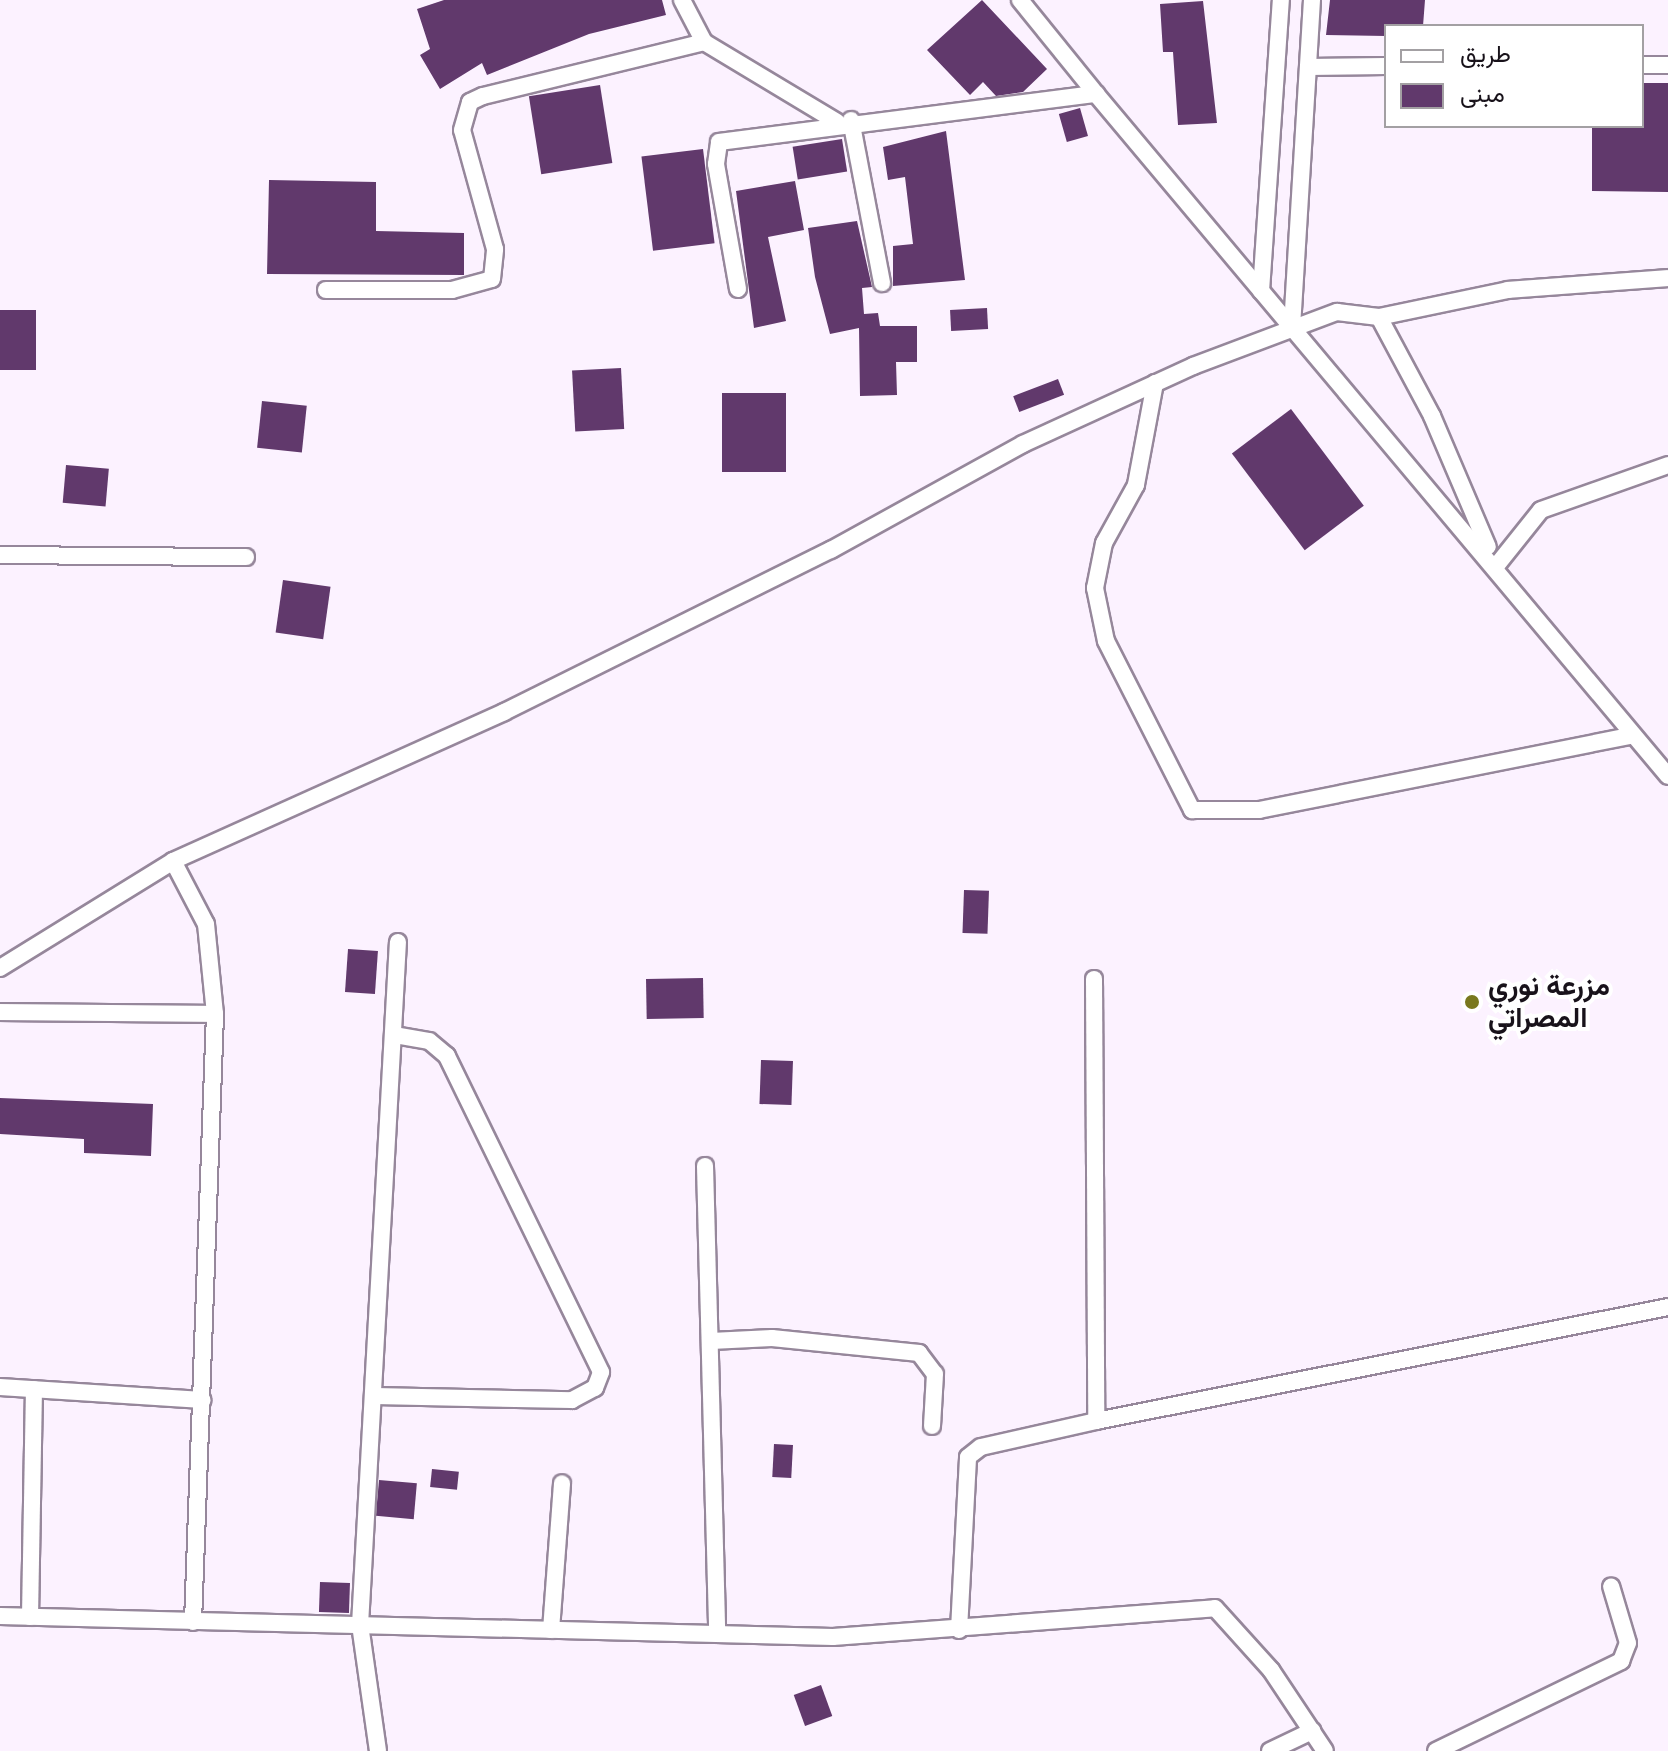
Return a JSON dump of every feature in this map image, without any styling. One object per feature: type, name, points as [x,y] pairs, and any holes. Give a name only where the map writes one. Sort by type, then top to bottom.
[{"type":"street","points":[[682,0],[704,42],[844,121],[882,283]]},
{"type":"street","points":[[1020,0],[1261,291],[1495,562],[1668,776]]},
{"type":"street","points":[[1261,291],[1281,0]]},
{"type":"street","points":[[1292,327],[1312,0]]},
{"type":"street","points":[[326,290],[452,290],[492,279],[495,249],[462,130],[470,102],[673,44],[704,42]]},
{"type":"street","points":[[1644,65],[1668,65]]},
{"type":"street","points":[[1308,67],[1384,66]]},
{"type":"street","points":[[738,289],[714,149],[740,137],[844,121],[1096,94]]},
{"type":"street","points":[[0,968],[173,861],[476,726],[1155,383],[1337,312],[1379,317],[1508,290],[1668,278]]},
{"type":"street","points":[[1379,317],[1432,416],[1495,562]]},
{"type":"street","points":[[1155,383],[1136,485],[1104,543],[1095,588],[1106,641],[1192,810],[1259,810],[1633,735]]},
{"type":"street","points":[[1495,562],[1541,510],[1668,465]]},
{"type":"street","points":[[0,555],[246,557]]},
{"type":"street","points":[[1652,757],[1668,750]]},
{"type":"street","points":[[173,861],[206,924],[215,1014],[193,1622]]},
{"type":"street","points":[[378,1751],[360,1625],[398,942]]},
{"type":"street","points":[[1094,979],[1096,1421]]},
{"type":"street","points":[[0,1012],[215,1014]]},
{"type":"street","points":[[375,1396],[572,1400],[595,1388],[601,1372],[447,1056],[429,1041],[395,1035]]},
{"type":"street","points":[[705,1166],[711,1341],[707,1442],[717,1633]]},
{"type":"street","points":[[959,1630],[968,1457],[981,1447],[1096,1421],[1668,1307]]},
{"type":"street","points":[[711,1341],[815,1341],[919,1353],[935,1374],[932,1426]]},
{"type":"street","points":[[0,1387],[203,1400]]},
{"type":"street","points":[[30,1617],[34,1389]]},
{"type":"street","points":[[551,1630],[562,1483]]},
{"type":"street","points":[[1436,1751],[1621,1661],[1628,1643],[1611,1586]]},
{"type":"street","points":[[0,1616],[717,1633],[959,1630],[1215,1608],[1271,1670],[1325,1751]]},
{"type":"street","points":[[1270,1751],[1312,1731]]},
{"type":"building","points":[[444,0],[662,0],[666,15],[589,34],[487,75],[482,63],[440,89],[420,55],[430,49],[417,9]]},
{"type":"building","points":[[982,0],[1047,69],[1023,92],[996,96],[983,82],[970,95],[927,50]]},
{"type":"building","points":[[1330,0],[1425,0],[1423,24],[1384,24],[1384,36],[1326,35]]},
{"type":"building","points":[[1203,1],[1217,123],[1178,125],[1173,52],[1163,52],[1160,4]]},
{"type":"building","points":[[1644,83],[1668,83],[1668,192],[1592,191],[1592,128],[1644,128]]},
{"type":"building","points":[[600,85],[612,163],[541,174],[529,96]]},
{"type":"building","points":[[1080,108],[1088,136],[1067,142],[1059,114]]},
{"type":"building","points":[[946,131],[965,280],[893,286],[893,246],[913,244],[905,177],[888,180],[883,147]]},
{"type":"building","points":[[842,139],[847,172],[798,179],[793,147]]},
{"type":"building","points":[[703,149],[715,243],[653,251],[641,157]]},
{"type":"building","points":[[269,180],[376,182],[376,231],[464,233],[464,275],[267,274]]},
{"type":"building","points":[[795,181],[804,230],[768,237],[786,321],[754,328],[736,191]]},
{"type":"building","points":[[857,221],[872,287],[862,288],[864,314],[878,313],[880,326],[917,326],[917,362],[896,362],[897,395],[860,396],[859,328],[830,334],[815,277],[808,228]]},
{"type":"building","points":[[987,308],[988,329],[951,331],[950,310]]},
{"type":"building","points":[[0,310],[36,310],[36,370],[0,370]]},
{"type":"building","points":[[621,368],[624,429],[575,431],[572,371]]},
{"type":"building","points":[[1058,379],[1064,395],[1019,412],[1013,396]]},
{"type":"building","points":[[722,393],[786,393],[786,472],[722,472]]},
{"type":"building","points":[[262,401],[307,406],[302,452],[257,448]]},
{"type":"building","points":[[1291,409],[1364,506],[1305,550],[1232,454]]},
{"type":"building","points":[[66,465],[109,469],[106,507],[63,503]]},
{"type":"building","points":[[283,580],[331,587],[323,639],[276,632]]},
{"type":"building","points":[[964,890],[989,891],[987,934],[962,933]]},
{"type":"building","points":[[348,949],[378,951],[375,994],[345,992]]},
{"type":"building","points":[[703,978],[704,1018],[647,1019],[646,979]]},
{"type":"building","points":[[761,1060],[793,1061],[791,1105],[759,1104]]},
{"type":"building","points":[[0,1098],[153,1104],[151,1156],[84,1153],[84,1139],[0,1134]]},
{"type":"building","points":[[774,1444],[793,1445],[791,1478],[772,1477]]},
{"type":"building","points":[[432,1469],[459,1472],[457,1490],[430,1487]]},
{"type":"building","points":[[379,1480],[417,1483],[414,1519],[376,1516]]},
{"type":"building","points":[[320,1582],[350,1583],[349,1613],[319,1612]]},
{"type":"building","points":[[821,1685],[832,1716],[805,1726],[794,1695]]},
{"type":"place","name":"مزرعة نوري المصراتي","points":[[1472,1002]]}]
